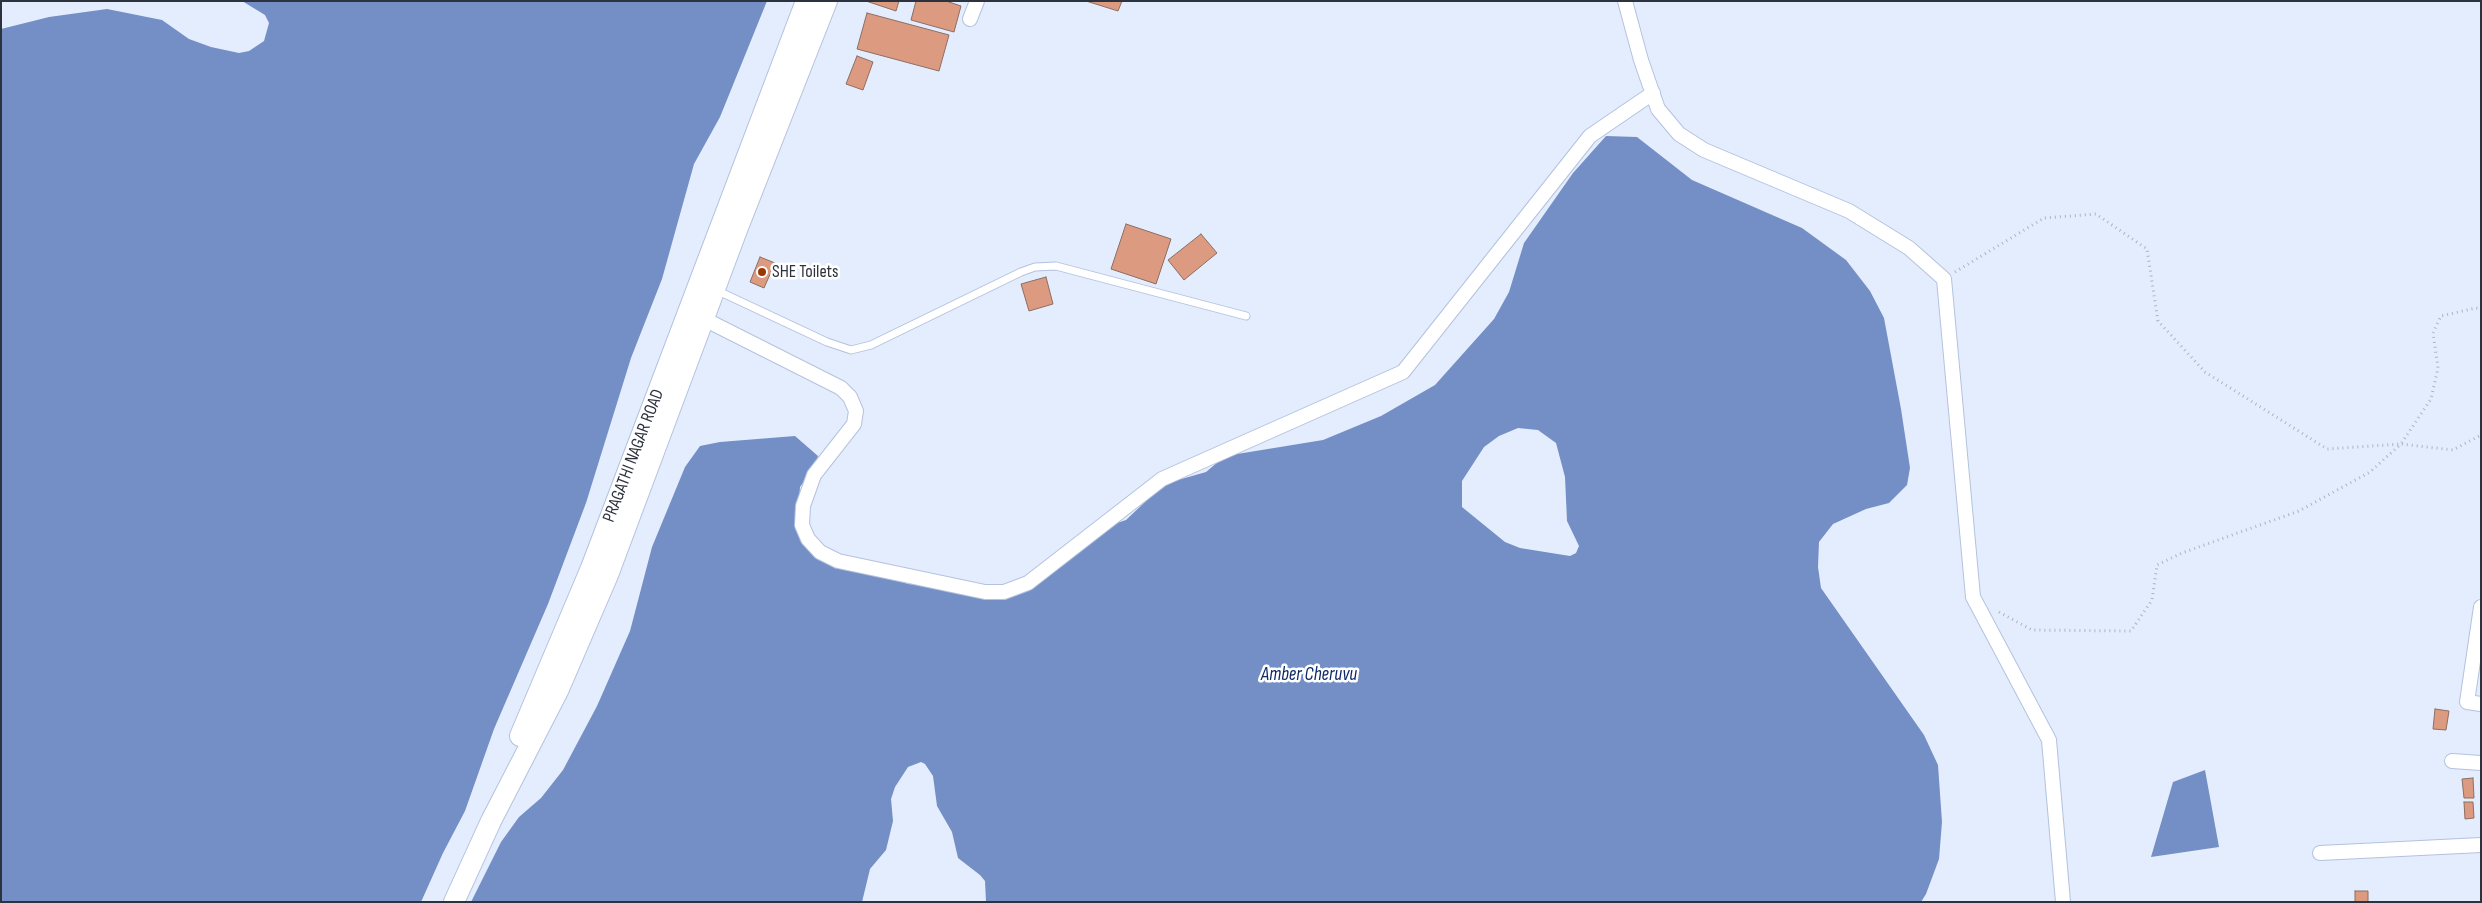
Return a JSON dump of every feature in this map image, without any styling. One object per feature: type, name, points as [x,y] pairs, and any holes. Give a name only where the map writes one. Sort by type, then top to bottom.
[{"type":"main road","name":"PRAGATHI NAGAR ROAD","points":[[441,902],[475,825],[527,723],[591,568],[806,1]]},
{"type":"main road","name":"PRAGATHI NAGAR ROAD","points":[[454,902],[491,821],[550,706],[608,576],[737,230],[827,1]]},
{"type":"street","points":[[970,19],[977,1]]},
{"type":"street","points":[[1625,1],[1640,60],[1658,109],[1679,134],[1704,150],[1849,211],[1910,248],[1944,279],[1972,597],[2049,740],[2063,902]]},
{"type":"street","points":[[704,319],[841,388],[850,397],[856,411],[854,424],[814,475],[803,506],[802,525],[808,539],[820,552],[838,561],[985,592],[1004,592],[1028,583],[1162,479],[1403,372],[1590,136],[1653,93]]},
{"type":"street","points":[[2481,607],[2467,702],[2481,704]]},
{"type":"street","points":[[2452,761],[2481,763]]},
{"type":"street","points":[[2320,853],[2481,846]]},
{"type":"lane","points":[[716,290],[827,342],[851,350],[871,345],[1035,267],[1056,266],[1246,316]]},
{"type":"path","points":[[1944,279],[2044,218],[2096,214],[2147,249],[2158,321],[2204,372],[2327,449],[2401,444],[2453,450],[2481,435]]},
{"type":"path","points":[[1998,611],[2032,630],[2131,631],[2152,600],[2157,565],[2182,553],[2299,511],[2370,472],[2401,444],[2432,399],[2438,368],[2433,333],[2441,316],[2476,308],[2481,309]]},
{"type":"water","points":[[242,1],[767,1],[720,117],[694,164],[662,279],[631,358],[586,503],[548,604],[494,729],[465,811],[443,853],[421,902],[1,902],[1,29],[49,17],[107,9],[162,20],[189,39],[211,47],[239,53],[249,51],[264,41],[269,23],[265,15]]},
{"type":"water","name":"Amber Cheruvu","points":[[1606,136],[1637,137],[1692,180],[1802,228],[1846,260],[1870,291],[1884,318],[1910,468],[1907,485],[1889,503],[1866,509],[1833,524],[1819,542],[1818,567],[1821,588],[1924,735],[1938,765],[1942,822],[1939,859],[1926,894],[1921,902],[986,902],[985,881],[958,858],[952,832],[937,806],[933,776],[925,764],[921,762],[908,767],[895,787],[891,799],[893,821],[886,850],[870,869],[862,902],[471,902],[501,842],[519,817],[541,798],[563,770],[597,706],[630,631],[652,547],[685,467],[700,446],[720,442],[795,436],[818,456],[815,466],[800,487],[797,531],[807,544],[908,584],[921,585],[984,599],[1025,591],[1105,527],[1126,520],[1164,484],[1206,472],[1225,456],[1323,440],[1381,416],[1435,385],[1494,319],[1509,292],[1524,243],[1573,173]],"holes":[[[1518,428],[1538,430],[1556,443],[1565,477],[1567,521],[1579,546],[1576,553],[1570,556],[1520,548],[1505,542],[1462,507],[1462,481],[1484,447],[1499,436]]]},
{"type":"water","points":[[2205,770],[2219,847],[2151,857],[2173,782]]},
{"type":"building","points":[[866,1],[899,1],[896,11]]},
{"type":"building","points":[[916,1],[946,1],[961,6],[954,32],[911,20]]},
{"type":"building","points":[[1086,1],[1122,1],[1118,11]]},
{"type":"building","points":[[867,13],[949,35],[939,71],[857,49]]},
{"type":"building","points":[[857,56],[873,62],[863,90],[846,84]]},
{"type":"building","points":[[1126,224],[1171,239],[1156,284],[1111,269]]},
{"type":"building","points":[[1201,234],[1217,253],[1184,280],[1168,260]]},
{"type":"building","name":"SHE Toilets","points":[[760,257],[775,263],[764,288],[750,282]]},
{"type":"building","points":[[1046,277],[1053,304],[1029,311],[1021,284]]},
{"type":"building","points":[[2435,709],[2449,711],[2446,730],[2433,729]]},
{"type":"building","points":[[2473,778],[2474,798],[2464,798],[2462,779]]},
{"type":"building","points":[[2464,802],[2473,802],[2474,818],[2465,819]]},
{"type":"building","points":[[2355,891],[2368,891],[2368,902],[2355,902]]},
{"type":"place","name":"SHE Toilets","points":[[762,272]]}]
